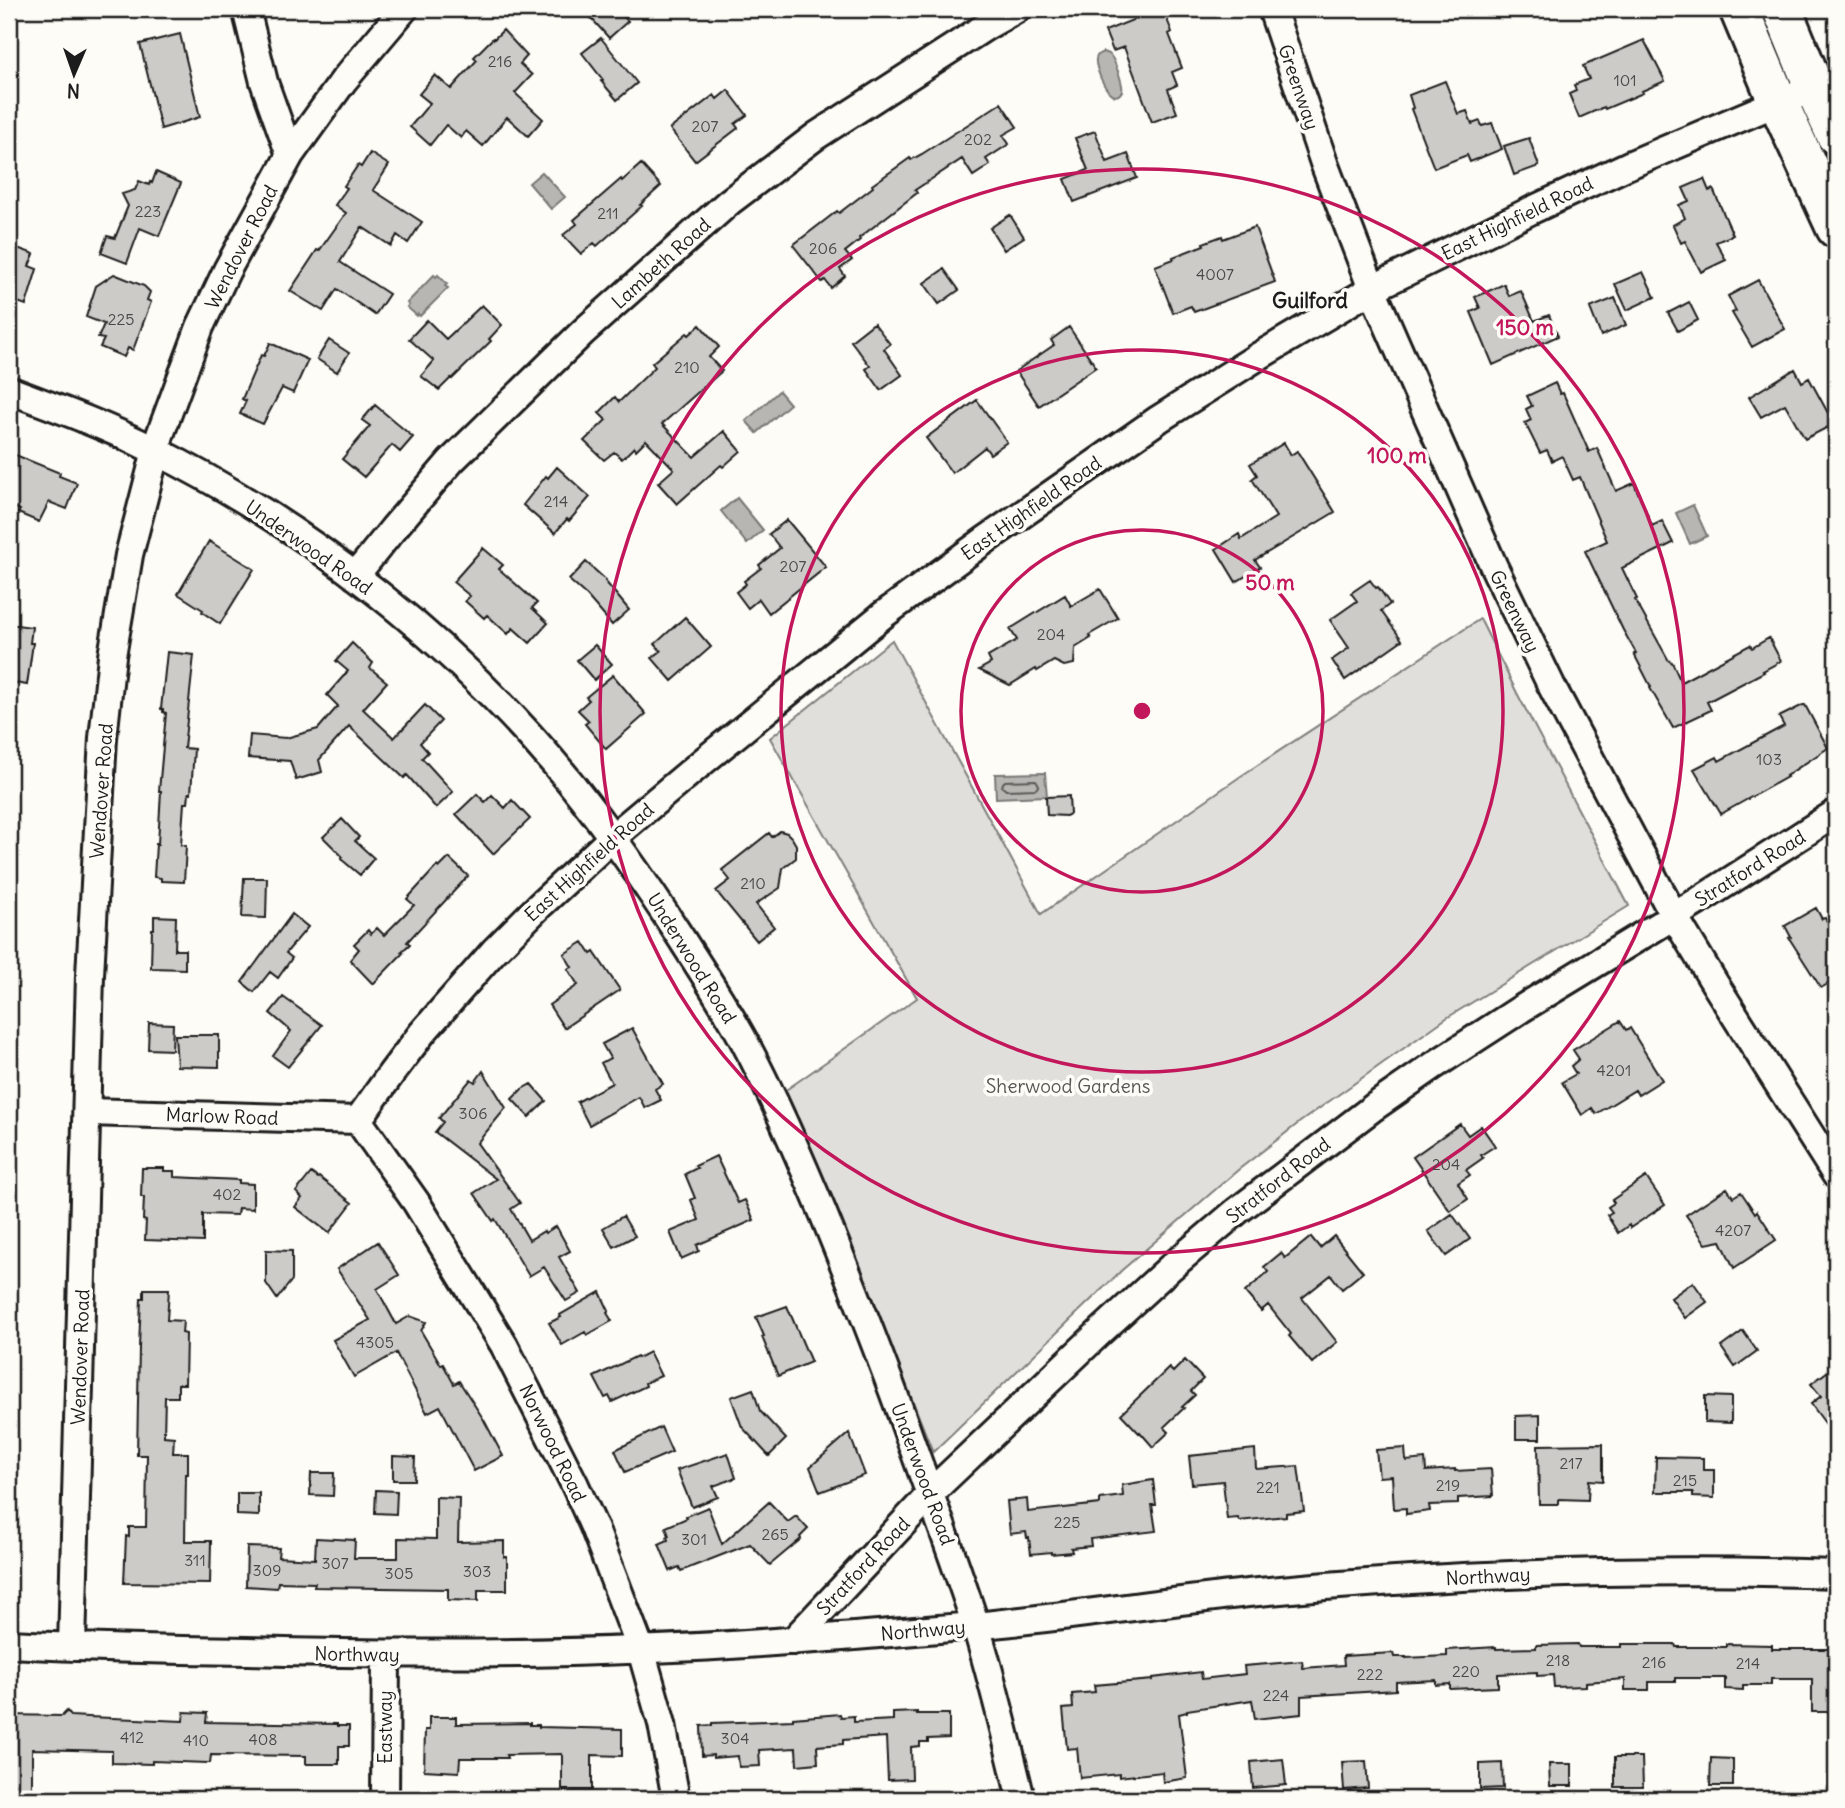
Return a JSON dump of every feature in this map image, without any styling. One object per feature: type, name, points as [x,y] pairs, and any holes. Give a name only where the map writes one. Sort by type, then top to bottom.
[{"type":"main road","points":[[1739,9],[1836,228]]},
{"type":"main road","points":[[1782,9],[1825,84],[1836,135]]},
{"type":"street","points":[[246,9],[264,82],[290,155]]},
{"type":"street","name":"Wendover Road","points":[[72,1647],[90,975],[103,737],[112,656],[129,555],[155,451],[200,327],[227,270],[290,155],[344,80],[404,9]]},
{"type":"street","name":"Lambeth Road","points":[[355,576],[451,461],[583,332],[729,202],[816,136],[975,33],[1017,9]]},
{"type":"street","name":"Greenway","points":[[1272,9],[1372,289],[1494,567],[1551,685],[1674,916],[1836,1175]]},
{"type":"street","name":"East Highfield Road","points":[[358,1120],[422,1033],[494,951],[613,837],[883,615],[984,541],[1159,419],[1372,289],[1629,165],[1825,84]]},
{"type":"street","name":"Underwood Road","points":[[9,390],[96,424],[155,451],[270,517],[355,576],[419,627],[477,681],[567,779],[613,837],[660,904],[743,1039],[803,1164],[854,1288],[931,1494],[975,1626],[1021,1799]]},
{"type":"street","name":"Stratford Road","points":[[793,1641],[931,1494],[1099,1333],[1237,1211],[1374,1107],[1433,1066],[1836,813]]},
{"type":"street","name":"Marlow Road","points":[[87,1112],[358,1120]]},
{"type":"street","name":"Norwood Road","points":[[358,1120],[416,1202],[504,1345],[538,1409],[594,1527],[641,1650],[662,1724],[676,1799]]},
{"type":"street","name":"Northway","points":[[9,1644],[386,1655],[641,1650],[975,1626],[1248,1593],[1488,1576],[1603,1571],[1836,1574]]},
{"type":"street","name":"Eastway","points":[[385,1799],[386,1655]]},
{"type":"green space","name":"Sherwood Gardens","points":[[1480,619],[1629,906],[1445,1019],[1300,1122],[1238,1170],[1122,1270],[933,1452],[830,1193],[783,1092],[917,998],[770,738],[892,640],[1041,914],[1241,776]]},
{"type":"water","points":[[1103,52],[1111,56],[1118,72],[1122,91],[1118,95],[1108,91],[1098,70],[1096,57]]},
{"type":"water","points":[[542,172],[565,197],[551,209],[529,183]]},
{"type":"water","points":[[434,275],[438,275],[448,288],[417,316],[407,307],[407,303]]},
{"type":"water","points":[[779,391],[790,404],[757,433],[746,421]]},
{"type":"water","points":[[737,498],[763,530],[747,544],[721,511]]},
{"type":"water","points":[[1693,505],[1707,536],[1690,544],[1676,513]]},
{"type":"water","points":[[1045,773],[1047,796],[996,798],[995,774]]},
{"type":"building","points":[[583,9],[616,9],[628,21],[609,38]]},
{"type":"building","points":[[1163,9],[1172,32],[1169,34],[1182,68],[1172,72],[1177,85],[1168,89],[1177,113],[1152,122],[1124,47],[1113,51],[1105,31]]},
{"type":"building","points":[[503,30],[527,56],[520,64],[532,75],[515,93],[543,119],[528,136],[507,117],[483,146],[466,131],[461,138],[446,125],[430,145],[410,127],[430,103],[419,94],[435,75],[451,89],[477,60],[474,57]]},
{"type":"building","points":[[180,34],[200,117],[161,129],[140,44]]},
{"type":"building","points":[[601,38],[637,83],[617,100],[582,53]]},
{"type":"building","points":[[1644,40],[1665,81],[1642,91],[1643,93],[1579,118],[1569,94],[1576,91],[1574,85],[1589,79],[1583,66]]},
{"type":"building","points":[[1445,81],[1458,114],[1467,111],[1472,124],[1480,121],[1482,126],[1492,123],[1502,149],[1470,162],[1467,155],[1434,168],[1411,109],[1413,108],[1409,95]]},
{"type":"building","points":[[728,90],[747,115],[735,124],[738,128],[695,161],[670,129],[714,95],[717,99]]},
{"type":"building","points":[[1001,103],[1017,127],[1003,135],[1009,144],[986,159],[990,165],[973,176],[962,159],[915,190],[917,193],[845,252],[852,260],[840,269],[845,276],[831,288],[825,280],[822,282],[793,245],[910,158],[911,160],[922,154]]},
{"type":"building","points":[[1095,131],[1107,162],[1128,154],[1137,178],[1074,202],[1065,179],[1088,170],[1075,138]]},
{"type":"building","points":[[1529,138],[1539,166],[1514,175],[1504,146]]},
{"type":"building","points":[[370,153],[389,165],[373,190],[422,222],[408,243],[397,235],[391,246],[362,227],[340,262],[389,294],[375,315],[337,289],[323,311],[290,291],[346,213],[335,205],[358,165],[361,167]]},
{"type":"building","points":[[641,164],[661,186],[597,246],[594,243],[581,254],[563,235],[577,224],[574,220]]},
{"type":"building","points":[[156,172],[181,183],[159,236],[140,228],[127,263],[101,253],[107,236],[115,238],[128,206],[122,194],[135,190],[139,181],[149,185]]},
{"type":"building","points":[[1704,179],[1709,191],[1713,189],[1733,235],[1716,242],[1726,260],[1701,272],[1685,241],[1681,243],[1673,225],[1685,218],[1679,205],[1689,201],[1683,188]]},
{"type":"building","points":[[1010,215],[1024,237],[1004,250],[990,228]]},
{"type":"building","points":[[1255,227],[1275,282],[1194,312],[1191,306],[1173,313],[1155,266],[1204,245],[1203,243]]},
{"type":"building","points":[[9,245],[34,254],[29,266],[37,269],[26,305],[15,301],[10,315],[9,314]]},
{"type":"building","points":[[944,269],[959,290],[939,304],[924,283]]},
{"type":"building","points":[[1643,272],[1655,297],[1627,310],[1615,284]]},
{"type":"building","points":[[114,274],[144,286],[150,292],[147,300],[151,302],[133,350],[128,348],[124,357],[100,347],[104,339],[98,338],[104,324],[86,317],[96,286]]},
{"type":"building","points":[[1758,280],[1785,329],[1752,347],[1732,313],[1736,311],[1728,296]]},
{"type":"building","points":[[1504,284],[1509,296],[1521,291],[1534,321],[1549,315],[1558,336],[1493,365],[1471,312],[1480,308],[1475,297]]},
{"type":"building","points":[[1615,298],[1626,325],[1601,336],[1590,308]]},
{"type":"building","points":[[1689,302],[1698,320],[1678,331],[1668,313]]},
{"type":"building","points":[[482,305],[502,325],[489,339],[491,341],[439,390],[421,376],[434,361],[409,339],[427,320],[446,339]]},
{"type":"building","points":[[874,323],[890,344],[884,349],[902,375],[881,390],[866,369],[870,366],[851,341]]},
{"type":"building","points":[[700,325],[719,347],[709,357],[722,371],[662,424],[694,457],[724,431],[741,451],[677,504],[658,483],[674,469],[646,440],[622,459],[614,452],[604,460],[584,441],[606,420],[599,413],[615,397],[619,402],[655,367],[652,363]]},
{"type":"building","points":[[1069,327],[1096,367],[1039,406],[1016,371],[1054,345],[1051,340]]},
{"type":"building","points":[[329,340],[349,353],[337,372],[317,359]]},
{"type":"building","points":[[270,343],[308,360],[293,393],[282,388],[263,424],[240,414],[246,401],[242,399],[261,355],[264,356]]},
{"type":"building","points":[[1795,369],[1802,382],[1809,378],[1834,424],[1805,439],[1785,404],[1761,417],[1749,397]]},
{"type":"building","points":[[1555,383],[1560,394],[1563,393],[1589,452],[1597,448],[1616,491],[1634,483],[1652,526],[1662,521],[1673,543],[1622,568],[1637,599],[1635,600],[1681,682],[1750,645],[1752,648],[1769,638],[1781,661],[1707,702],[1711,710],[1673,728],[1650,688],[1634,654],[1636,653],[1585,551],[1607,541],[1580,477],[1573,480],[1562,456],[1552,461],[1547,450],[1540,453],[1525,423],[1531,420],[1526,409],[1532,406],[1527,396]]},
{"type":"building","points":[[977,400],[1007,442],[990,454],[985,447],[952,473],[926,438]]},
{"type":"building","points":[[375,405],[413,437],[400,452],[392,445],[364,477],[342,459],[370,426],[362,420]]},
{"type":"building","points":[[1284,443],[1291,455],[1297,451],[1335,512],[1255,560],[1260,567],[1236,582],[1216,549],[1239,534],[1241,539],[1276,517],[1252,479],[1257,475],[1250,464]]},
{"type":"building","points":[[13,454],[77,483],[67,509],[49,502],[39,522],[18,513],[20,510],[9,505],[9,464]]},
{"type":"building","points":[[557,467],[590,497],[555,533],[523,505],[546,476],[548,478]]},
{"type":"building","points":[[787,520],[826,567],[769,613],[759,599],[748,608],[736,592],[746,584],[744,581],[761,568],[759,565],[780,548],[769,534]]},
{"type":"building","points":[[209,541],[254,569],[220,624],[178,594]]},
{"type":"building","points":[[483,548],[503,565],[499,569],[537,603],[532,608],[548,623],[530,643],[513,628],[508,634],[487,615],[484,618],[465,601],[470,596],[453,582]]},
{"type":"building","points":[[586,562],[606,580],[629,610],[612,625],[569,580]]},
{"type":"building","points":[[1370,580],[1390,604],[1381,611],[1402,640],[1345,680],[1332,660],[1349,648],[1330,620],[1357,601],[1351,593]]},
{"type":"building","points":[[1100,589],[1118,618],[1089,635],[1091,638],[1075,648],[1074,664],[1064,666],[1054,661],[1010,685],[979,670],[991,663],[988,657],[1017,640],[1010,629],[1065,595],[1071,606]]},
{"type":"building","points":[[685,617],[711,647],[672,681],[652,658],[661,651],[655,644]]},
{"type":"building","points":[[9,624],[32,627],[30,643],[33,643],[27,685],[9,682]]},
{"type":"building","points":[[352,643],[373,663],[370,668],[387,682],[363,709],[394,738],[425,705],[441,721],[420,743],[428,752],[422,758],[453,792],[436,808],[407,775],[404,778],[349,726],[319,760],[322,772],[296,780],[290,761],[248,758],[250,735],[286,738],[318,729],[338,706],[327,695],[348,671],[336,661]]},
{"type":"building","points":[[595,645],[612,664],[594,680],[577,660]]},
{"type":"building","points":[[167,652],[194,655],[184,748],[194,749],[191,793],[188,803],[184,803],[181,845],[186,846],[184,882],[161,881],[161,878],[154,877],[166,713],[161,709]]},
{"type":"building","points":[[613,675],[646,714],[606,749],[585,724],[589,721],[578,710],[589,700],[586,697]]},
{"type":"building","points":[[1803,705],[1828,748],[1787,777],[1721,814],[1694,769],[1717,757],[1719,761],[1784,726],[1779,717]]},
{"type":"building","points":[[477,794],[485,802],[492,795],[505,808],[512,800],[530,819],[493,854],[456,814]]},
{"type":"building","points":[[1069,796],[1070,814],[1047,815],[1046,797]]},
{"type":"building","points":[[342,819],[359,837],[355,841],[374,858],[360,875],[341,859],[343,857],[323,837]]},
{"type":"building","points":[[780,831],[792,838],[796,845],[796,858],[783,868],[780,888],[756,904],[774,927],[757,941],[716,891],[730,880],[722,870],[769,833],[772,837]]},
{"type":"building","points":[[449,858],[468,876],[407,942],[410,944],[401,952],[403,953],[373,984],[350,960],[359,949],[354,944],[368,930],[371,934],[377,928],[384,935],[414,905],[407,899],[437,866],[439,868]]},
{"type":"building","points":[[244,878],[267,878],[266,918],[242,917]]},
{"type":"building","points":[[1816,908],[1836,937],[1836,979],[1821,988],[1789,938],[1791,937],[1785,926]]},
{"type":"building","points":[[292,914],[308,927],[286,953],[292,958],[278,978],[270,972],[254,992],[242,982]]},
{"type":"building","points":[[154,916],[176,917],[175,950],[185,950],[185,969],[151,968]]},
{"type":"building","points":[[583,942],[591,954],[594,952],[620,990],[564,1028],[549,1005],[578,985],[568,969],[572,967],[564,954]]},
{"type":"building","points":[[283,997],[322,1025],[288,1067],[273,1056],[291,1031],[270,1013]]},
{"type":"building","points":[[1620,1021],[1626,1030],[1630,1028],[1662,1080],[1638,1095],[1635,1090],[1596,1114],[1592,1108],[1582,1115],[1562,1082],[1576,1074],[1571,1066],[1579,1059],[1573,1050]]},
{"type":"building","points":[[149,1023],[173,1024],[172,1050],[148,1049]]},
{"type":"building","points":[[632,1028],[663,1084],[655,1089],[661,1100],[645,1108],[639,1097],[589,1125],[577,1102],[612,1083],[601,1063],[610,1058],[602,1044]]},
{"type":"building","points":[[175,1035],[219,1035],[219,1067],[177,1066]]},
{"type":"building","points":[[483,1071],[506,1108],[477,1143],[520,1203],[511,1209],[529,1240],[556,1226],[570,1251],[559,1257],[580,1293],[566,1301],[544,1267],[529,1276],[495,1219],[493,1221],[474,1193],[496,1179],[435,1132],[443,1122],[439,1118],[471,1079],[475,1082]]},
{"type":"building","points":[[531,1084],[546,1101],[529,1117],[512,1099]]},
{"type":"building","points":[[1460,1124],[1468,1135],[1481,1126],[1495,1146],[1466,1170],[1470,1175],[1458,1183],[1468,1199],[1450,1211],[1413,1157]]},
{"type":"building","points":[[716,1156],[738,1203],[745,1200],[754,1220],[697,1245],[699,1251],[681,1259],[670,1232],[699,1220],[691,1200],[695,1198],[685,1174]]},
{"type":"building","points":[[142,1168],[164,1168],[164,1171],[174,1171],[174,1177],[239,1180],[239,1183],[253,1184],[253,1209],[238,1208],[237,1215],[203,1214],[203,1242],[145,1240],[144,1197],[141,1197]]},
{"type":"building","points":[[311,1173],[352,1203],[329,1233],[295,1207],[302,1198],[296,1192]]},
{"type":"building","points":[[1646,1177],[1665,1205],[1618,1233],[1607,1215],[1612,1212],[1608,1207],[1614,1203],[1612,1200]]},
{"type":"building","points":[[1727,1188],[1733,1197],[1741,1192],[1776,1240],[1734,1268],[1721,1241],[1706,1244],[1686,1215]]},
{"type":"building","points":[[1452,1214],[1470,1239],[1446,1256],[1428,1231]]},
{"type":"building","points":[[623,1216],[635,1236],[614,1247],[603,1228]]},
{"type":"building","points":[[1334,1236],[1363,1272],[1342,1289],[1331,1275],[1302,1298],[1337,1342],[1312,1363],[1268,1305],[1261,1311],[1245,1292],[1268,1272],[1264,1267],[1281,1253],[1285,1258],[1311,1237],[1320,1248]]},
{"type":"building","points":[[378,1242],[399,1275],[377,1289],[396,1324],[410,1316],[426,1322],[421,1331],[454,1384],[459,1381],[503,1456],[474,1471],[440,1406],[427,1413],[396,1353],[354,1377],[333,1340],[370,1320],[337,1269]]},
{"type":"building","points":[[266,1250],[292,1251],[292,1280],[277,1299],[266,1283]]},
{"type":"building","points":[[1693,1282],[1707,1302],[1685,1318],[1671,1298]]},
{"type":"building","points":[[144,1289],[169,1289],[167,1320],[183,1321],[182,1333],[186,1334],[185,1384],[178,1384],[178,1397],[165,1397],[164,1436],[174,1437],[173,1453],[188,1453],[185,1541],[211,1541],[210,1584],[124,1583],[126,1536],[129,1537],[129,1527],[146,1527],[147,1455],[137,1455],[141,1298],[144,1298]]},
{"type":"building","points":[[600,1292],[612,1321],[562,1345],[549,1323]]},
{"type":"building","points":[[787,1306],[811,1362],[778,1376],[756,1317]]},
{"type":"building","points":[[1743,1331],[1757,1351],[1735,1367],[1721,1347]]},
{"type":"building","points":[[649,1352],[661,1376],[612,1402],[609,1396],[605,1398],[594,1377]]},
{"type":"building","points":[[1185,1360],[1203,1379],[1191,1391],[1195,1395],[1164,1427],[1169,1432],[1153,1447],[1121,1414],[1169,1368],[1173,1372]]},
{"type":"building","points":[[1836,1365],[1836,1438],[1811,1404],[1821,1396],[1811,1384]]},
{"type":"building","points":[[753,1389],[760,1411],[786,1439],[769,1456],[742,1427],[731,1397]]},
{"type":"building","points":[[1705,1396],[1731,1397],[1731,1423],[1705,1422]]},
{"type":"building","points":[[1540,1415],[1540,1439],[1516,1439],[1516,1416]]},
{"type":"building","points":[[661,1427],[672,1452],[625,1472],[615,1450]]},
{"type":"building","points":[[849,1433],[865,1475],[820,1492],[810,1467]]},
{"type":"building","points":[[1603,1444],[1603,1481],[1589,1480],[1588,1500],[1559,1499],[1559,1504],[1539,1504],[1538,1445]]},
{"type":"building","points":[[1405,1448],[1406,1461],[1425,1459],[1426,1471],[1491,1469],[1493,1496],[1458,1498],[1458,1504],[1429,1505],[1430,1511],[1406,1514],[1406,1508],[1394,1509],[1392,1476],[1379,1477],[1376,1450]]},
{"type":"building","points":[[1255,1449],[1256,1469],[1298,1466],[1304,1511],[1286,1513],[1286,1516],[1239,1521],[1238,1518],[1227,1519],[1223,1481],[1192,1484],[1189,1456]]},
{"type":"building","points":[[728,1453],[736,1478],[713,1486],[718,1497],[692,1507],[677,1470]]},
{"type":"building","points":[[393,1456],[415,1457],[414,1480],[393,1480]]},
{"type":"building","points":[[1656,1457],[1703,1458],[1703,1470],[1714,1470],[1714,1498],[1693,1497],[1693,1492],[1655,1492]]},
{"type":"building","points":[[311,1473],[334,1473],[333,1496],[310,1495]]},
{"type":"building","points":[[1153,1480],[1156,1505],[1152,1505],[1156,1531],[1090,1539],[1091,1546],[1071,1548],[1072,1552],[1051,1554],[1031,1554],[1026,1532],[1010,1534],[1007,1501],[1027,1499],[1028,1512],[1100,1504],[1100,1499],[1123,1496],[1122,1485]]},
{"type":"building","points":[[376,1490],[397,1491],[396,1514],[375,1513]]},
{"type":"building","points":[[237,1493],[259,1493],[259,1516],[237,1515]]},
{"type":"building","points":[[436,1497],[459,1498],[458,1542],[504,1541],[507,1590],[478,1590],[478,1601],[448,1600],[448,1589],[314,1587],[315,1583],[278,1582],[277,1588],[246,1586],[247,1547],[279,1548],[278,1557],[315,1559],[316,1538],[355,1540],[354,1558],[398,1558],[398,1538],[436,1539]]},
{"type":"building","points":[[769,1502],[788,1522],[796,1516],[808,1529],[801,1539],[770,1565],[750,1544],[681,1571],[679,1567],[670,1571],[659,1544],[668,1540],[666,1527],[708,1507],[722,1544]]},
{"type":"building","points":[[1578,1644],[1579,1647],[1675,1644],[1676,1647],[1726,1647],[1726,1644],[1772,1645],[1772,1649],[1836,1649],[1836,1685],[1832,1712],[1812,1712],[1812,1679],[1771,1679],[1771,1685],[1743,1685],[1743,1690],[1725,1689],[1725,1678],[1675,1678],[1675,1682],[1649,1682],[1649,1690],[1625,1690],[1625,1679],[1586,1682],[1586,1686],[1554,1687],[1553,1675],[1537,1676],[1537,1672],[1498,1674],[1498,1687],[1450,1689],[1450,1684],[1436,1685],[1436,1680],[1396,1682],[1396,1690],[1301,1696],[1301,1714],[1255,1719],[1252,1700],[1187,1710],[1179,1714],[1187,1778],[1163,1782],[1162,1772],[1080,1778],[1077,1748],[1067,1749],[1063,1709],[1073,1708],[1072,1694],[1095,1692],[1094,1685],[1153,1680],[1201,1672],[1202,1679],[1245,1674],[1244,1666],[1302,1661],[1303,1668],[1344,1665],[1343,1656],[1393,1653],[1394,1657],[1406,1658],[1447,1656],[1447,1650]]},
{"type":"building","points":[[67,1711],[71,1716],[88,1717],[183,1721],[184,1712],[207,1713],[206,1722],[337,1724],[349,1726],[349,1746],[339,1746],[339,1764],[306,1764],[306,1756],[211,1755],[210,1763],[112,1763],[112,1751],[32,1749],[32,1799],[10,1799],[9,1715],[62,1716]]},
{"type":"building","points":[[893,1713],[949,1714],[949,1738],[928,1739],[928,1742],[920,1742],[920,1746],[911,1747],[912,1779],[888,1780],[886,1737],[843,1740],[843,1744],[817,1746],[818,1763],[797,1765],[796,1748],[759,1750],[760,1766],[739,1767],[738,1756],[702,1756],[701,1726],[712,1723],[793,1720],[840,1714],[841,1717],[854,1716],[854,1722],[893,1720]]},
{"type":"building","points":[[429,1717],[456,1717],[456,1724],[530,1723],[539,1727],[622,1729],[622,1756],[592,1755],[592,1790],[562,1790],[562,1754],[460,1758],[459,1772],[424,1770],[425,1730],[429,1730]]},
{"type":"building","points":[[1615,1757],[1642,1757],[1643,1787],[1615,1787]]},
{"type":"building","points":[[1711,1758],[1733,1759],[1733,1786],[1710,1786]]},
{"type":"building","points":[[1283,1759],[1286,1785],[1253,1788],[1251,1762]]},
{"type":"building","points":[[1366,1761],[1368,1788],[1344,1790],[1342,1762]]},
{"type":"building","points":[[1502,1763],[1503,1788],[1480,1789],[1480,1764]]},
{"type":"building","points":[[1549,1764],[1572,1764],[1572,1786],[1550,1786]]},
{"type":"district","name":"Guilford","points":[[1310,301]]}]
